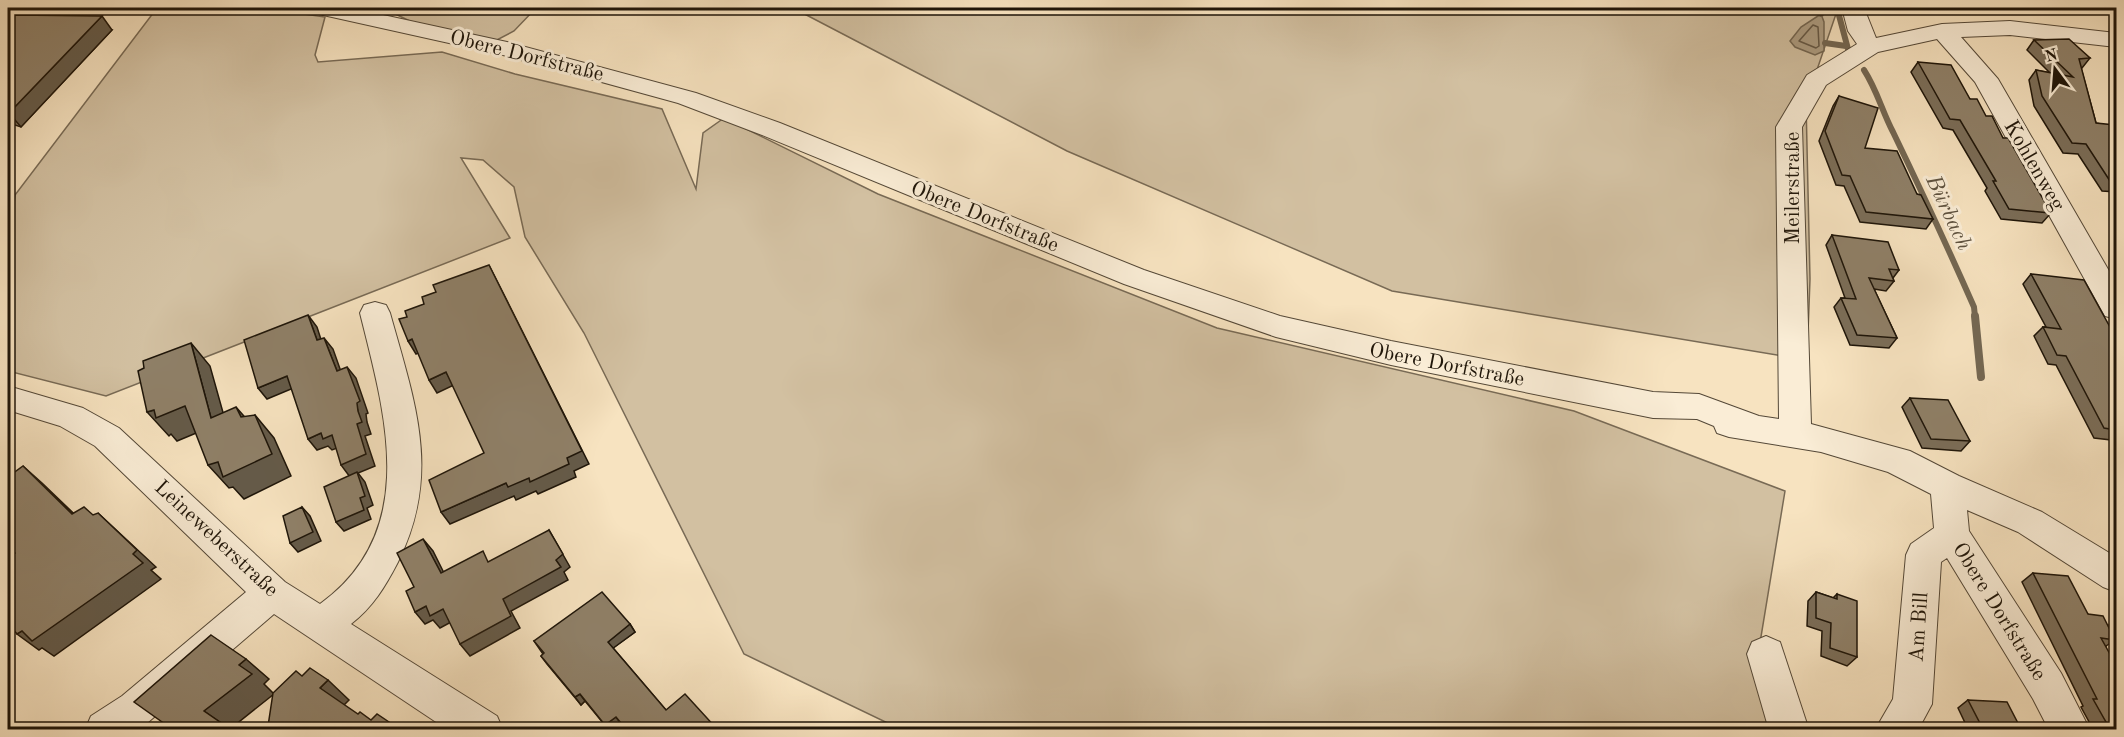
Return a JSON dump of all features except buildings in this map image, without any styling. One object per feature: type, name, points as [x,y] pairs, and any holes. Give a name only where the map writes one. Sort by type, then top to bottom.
[{"type":"street","name":"Obere Dorfstraße","points":[[322,8],[497,46],[687,98],[782,133],[1134,277],[1276,326],[1391,353],[1653,405],[1701,422],[1750,426],[1795,436],[1857,464],[1910,480],[1947,486],[2030,522],[2116,576]]},
{"type":"street","points":[[1853,8],[1860,31],[1870,46]]},
{"type":"street","name":"Meilerstraße","points":[[1795,436],[1795,324],[1789,126],[1816,80],[1870,46],[1942,31],[2019,28],[2116,40]]},
{"type":"street","name":"Kohlenweg","points":[[1942,31],[1986,79],[2116,308]]},
{"type":"street","points":[[322,624],[361,593],[391,544],[403,510],[406,484],[403,428],[375,313]]},
{"type":"street","name":"Leineweberstraße","points":[[8,398],[71,417],[107,437],[272,593],[483,729]]},
{"type":"street","name":"Obere Dorfstraße","points":[[1947,486],[1952,534],[2070,729]]},
{"type":"street","name":"Am Bill","points":[[1895,729],[1912,704],[1924,555],[1952,534]]},
{"type":"street","points":[[105,729],[136,710],[272,593]]},
{"type":"street","points":[[1766,654],[1789,729]]},
{"type":"shaded area","points":[[157,8],[262,8],[325,17],[315,55],[318,62],[442,52],[515,74],[662,109],[696,189],[703,133],[724,118],[878,194],[1217,328],[1574,411],[1785,491],[1758,655],[1788,729],[900,729],[744,654],[584,333],[525,237],[514,187],[483,160],[461,158],[510,238],[106,396],[8,371],[8,257],[15,195]]},
{"type":"shaded area","points":[[392,8],[536,8],[514,31],[495,41],[418,25],[387,10]]},
{"type":"shaded area","points":[[793,8],[1838,8],[1806,102],[1810,279],[1807,360],[1392,291],[1067,151]]},
{"type":"water","points":[[1821,14],[1824,22],[1824,51],[1815,55],[1795,47],[1790,41],[1801,27]]},
{"type":"waterway","points":[[1821,14],[1822,8]]},
{"type":"waterway","name":"Bürbach","points":[[1837,8],[1848,49]]},
{"type":"waterway","points":[[1825,43],[1846,46]]},
{"type":"waterway","name":"Bürbach","points":[[1864,70],[1974,307],[1975,317]]},
{"type":"waterway","name":"Bürbach","points":[[1975,316],[1981,377]]},
{"type":"waterway","name":"Bürbach","points":[[2111,627],[2116,639]]}]
